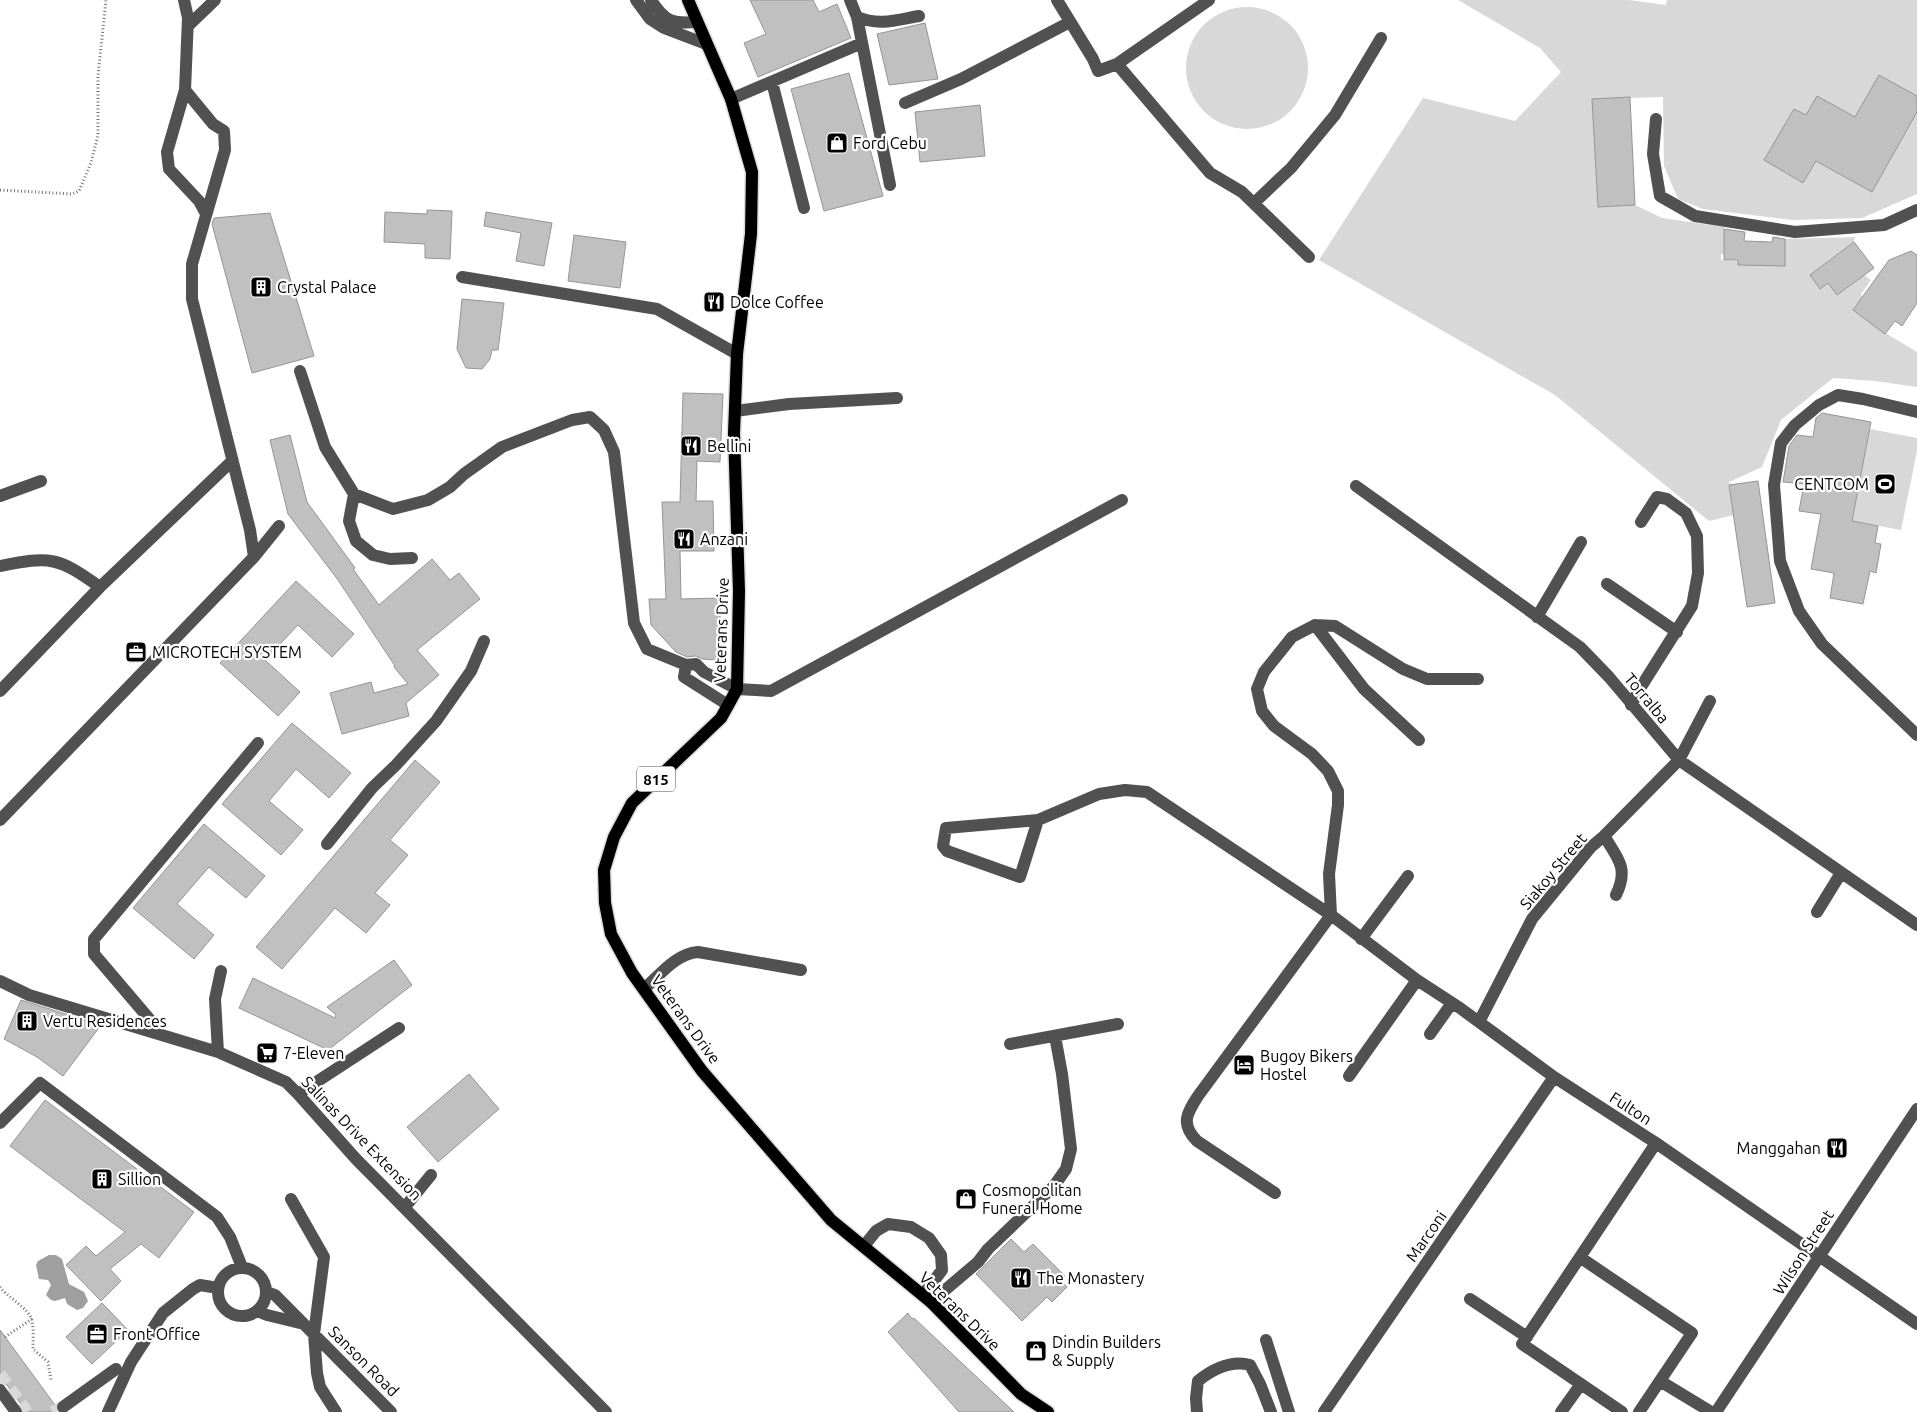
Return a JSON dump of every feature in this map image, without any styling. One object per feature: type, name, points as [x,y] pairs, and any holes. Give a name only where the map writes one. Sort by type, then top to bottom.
[{"type":"main road","name":"Veterans Drive","points":[[688,0],[731,99],[752,172],[751,234],[737,354],[734,433],[739,591],[736,689],[721,718],[632,803],[614,837],[604,870],[605,903],[611,934],[632,973],[702,1071],[831,1220],[927,1298],[1021,1394],[1048,1412]]},
{"type":"street","points":[[184,0],[188,18],[185,90],[167,152],[168,170],[199,201],[206,214]]},
{"type":"street","points":[[188,26],[215,0]]},
{"type":"street","points":[[636,0],[650,19],[664,28],[706,44]]},
{"type":"street","points":[[651,0],[669,20],[679,24],[697,22]]},
{"type":"street","points":[[850,0],[857,17],[890,185]]},
{"type":"street","points":[[1057,0],[1098,70],[1117,64],[1209,0]]},
{"type":"street","points":[[857,17],[869,22],[882,22],[919,16]]},
{"type":"street","points":[[905,103],[961,79],[1070,22]]},
{"type":"street","points":[[1254,203],[1291,168],[1335,115],[1381,38]]},
{"type":"street","points":[[731,99],[862,43]]},
{"type":"street","points":[[1117,64],[1210,173],[1242,192],[1309,257]]},
{"type":"street","points":[[772,82],[804,208]]},
{"type":"street","points":[[185,90],[212,124],[224,132],[225,150],[192,264],[192,299],[250,530],[254,557]]},
{"type":"street","points":[[1656,119],[1652,154],[1660,196],[1695,216],[1795,232],[1884,225],[1917,210]]},
{"type":"street","points":[[462,277],[656,309],[737,354]]},
{"type":"street","points":[[300,371],[325,447],[354,494],[393,509],[428,500],[450,487],[464,474],[502,446],[572,420],[590,417],[604,430],[614,452],[634,623],[647,649],[686,665],[696,664],[704,672],[736,689],[771,691],[1122,500]]},
{"type":"street","points":[[1917,412],[1864,399],[1838,395],[1819,405],[1795,425],[1781,444],[1774,485],[1780,561],[1799,611],[1822,644],[1917,735]]},
{"type":"street","points":[[735,411],[789,404],[897,398]]},
{"type":"street","points":[[0,691],[100,587],[232,461]]},
{"type":"street","points":[[0,496],[41,481]]},
{"type":"street","name":"Torralba","points":[[1356,486],[1580,647],[1609,677],[1678,760],[1917,925]]},
{"type":"street","points":[[354,494],[349,521],[356,541],[372,555],[390,559],[412,558]]},
{"type":"street","points":[[1632,704],[1692,606],[1698,573],[1696,536],[1686,513],[1668,498],[1658,496],[1641,522]]},
{"type":"street","points":[[0,820],[254,557],[279,526]]},
{"type":"street","points":[[1537,617],[1580,542]]},
{"type":"street","points":[[0,566],[33,560],[57,561],[74,568],[100,587]]},
{"type":"street","points":[[1607,584],[1677,632]]},
{"type":"street","points":[[1315,625],[1364,689],[1419,740]]},
{"type":"street","points":[[1275,1193],[1197,1142],[1188,1129],[1187,1113],[1331,915],[1329,874],[1338,805],[1338,791],[1328,771],[1312,754],[1274,726],[1262,711],[1257,690],[1264,672],[1292,637],[1315,625],[1335,626],[1402,669],[1427,679],[1478,679]]},
{"type":"street","points":[[327,844],[372,788],[396,766],[436,721],[470,671],[484,641]]},
{"type":"street","points":[[686,665],[684,677],[728,705]]},
{"type":"street","name":"Siakoy Street","points":[[1479,1022],[1532,919],[1591,847],[1678,760],[1710,701]]},
{"type":"street","points":[[154,1032],[150,1021],[94,954],[94,939],[258,743]]},
{"type":"street","name":"Fulton","points":[[1038,820],[1020,877],[947,851],[943,846],[946,828],[1038,820],[1099,794],[1125,790],[1146,792],[1331,915],[1417,980],[1479,1022],[1554,1078],[1656,1143],[1917,1324]]},
{"type":"street","points":[[1604,836],[1622,867],[1622,883],[1616,895]]},
{"type":"street","points":[[1817,912],[1841,873]]},
{"type":"street","points":[[1361,939],[1408,876]]},
{"type":"street","points":[[644,989],[674,961],[689,953],[698,952],[801,970]]},
{"type":"street","points":[[218,1052],[215,999],[221,971]]},
{"type":"street","name":"Salinas Drive Extension","points":[[0,980],[29,995],[218,1052],[286,1082],[356,1159],[606,1412]]},
{"type":"street","points":[[1349,1076],[1417,980]]},
{"type":"street","points":[[1430,1034],[1452,1003]]},
{"type":"street","points":[[1010,1044],[1118,1024]]},
{"type":"street","points":[[298,1094],[399,1028]]},
{"type":"street","points":[[927,1298],[978,1262],[988,1249],[1054,1186],[1066,1169],[1071,1149],[1062,1074],[1055,1036]]},
{"type":"street","name":"Marconi","points":[[1324,1412],[1554,1078]]},
{"type":"street","points":[[0,1123],[40,1083],[217,1217],[230,1237],[242,1267]]},
{"type":"street","name":"Wilson Street","points":[[1716,1412],[1917,1109]]},
{"type":"street","points":[[1622,1412],[1522,1344],[1656,1143]]},
{"type":"street","points":[[405,1207],[431,1175]]},
{"type":"street","points":[[292,1199],[324,1257],[314,1334],[320,1387],[336,1412]]},
{"type":"street","points":[[864,1246],[876,1231],[888,1224],[912,1227],[929,1238],[941,1255],[942,1270],[927,1298]]},
{"type":"street","points":[[1580,1258],[1692,1333],[1639,1412]]},
{"type":"street","points":[[242,1267],[257,1272],[262,1277],[266,1292],[265,1299],[257,1311],[244,1316],[229,1313],[220,1302],[218,1288],[223,1276],[242,1267]]},
{"type":"street","points":[[108,1412],[131,1362],[163,1313],[193,1288],[200,1285],[218,1288]]},
{"type":"street","name":"Sanson Road","points":[[266,1292],[275,1295],[391,1412]]},
{"type":"street","points":[[1470,1299],[1527,1337]]},
{"type":"street","points":[[257,1311],[304,1324]]},
{"type":"street","points":[[1266,1340],[1289,1412]]},
{"type":"street","points":[[63,1407],[116,1369],[131,1362]]},
{"type":"street","points":[[1196,1412],[1198,1381],[1213,1370],[1239,1362],[1250,1365],[1271,1412]]},
{"type":"street","points":[[1660,1381],[1710,1412]]},
{"type":"street","points":[[1561,1412],[1580,1384]]},
{"type":"street","points":[[0,1390],[16,1412]]},
{"type":"path","points":[[0,190],[72,194],[79,191],[91,163],[98,134],[98,76],[106,0]]},
{"type":"path","points":[[0,1287],[10,1298],[24,1308],[32,1319],[33,1349],[48,1362],[51,1380]]},
{"type":"path","points":[[6,1337],[32,1319]]},
{"type":"shaded area","points":[[1458,0],[1629,0],[1666,5],[1667,0],[1917,0],[1917,194],[1862,218],[1793,220],[1703,209],[1678,199],[1664,166],[1663,97],[1592,99],[1598,207],[1635,205],[1662,218],[1724,227],[1724,243],[1739,254],[1721,254],[1721,260],[1785,266],[1785,250],[1777,249],[1778,245],[1785,245],[1785,239],[1855,237],[1854,242],[1810,275],[1820,288],[1828,283],[1837,295],[1864,275],[1871,280],[1861,294],[1874,326],[1917,352],[1917,387],[1833,378],[1781,420],[1762,467],[1729,482],[1734,515],[1709,521],[1555,395],[1319,260],[1423,98],[1515,121],[1561,72],[1540,48]]},
{"type":"shaded area","points":[[1247,7],[1270,11],[1290,25],[1304,45],[1308,68],[1304,91],[1290,111],[1270,125],[1247,129],[1224,125],[1204,111],[1190,91],[1186,68],[1190,45],[1204,25],[1224,11]]},
{"type":"shaded area","name":"CENTCOM","points":[[1870,429],[1917,438],[1917,451],[1901,530],[1852,521]]},
{"type":"shaded area","points":[[49,1255],[56,1255],[62,1259],[69,1284],[84,1292],[88,1301],[83,1308],[77,1310],[67,1304],[65,1298],[55,1301],[46,1295],[51,1285],[48,1280],[39,1279],[36,1265],[38,1261]]},
{"type":"building","points":[[750,0],[813,0],[819,12],[837,4],[851,38],[758,77],[744,43],[766,34]]},
{"type":"building","points":[[925,23],[938,79],[889,85],[877,34]]},
{"type":"building","name":"Ford Cebu","points":[[849,73],[883,196],[824,211],[791,89]]},
{"type":"building","points":[[1879,75],[1917,96],[1917,112],[1872,192],[1816,161],[1803,183],[1764,160],[1794,109],[1806,115],[1817,96],[1855,117]]},
{"type":"building","points":[[1630,97],[1635,205],[1598,207],[1592,99]]},
{"type":"building","points":[[980,105],[985,156],[920,162],[915,112]]},
{"type":"building","points":[[427,210],[452,211],[450,259],[425,258],[425,244],[384,242],[385,212],[427,214]]},
{"type":"building","points":[[486,212],[552,223],[544,266],[516,261],[521,233],[484,226]]},
{"type":"building","name":"Crystal Palace","points":[[270,213],[314,356],[252,373],[212,224],[214,218]]},
{"type":"building","points":[[1724,229],[1745,232],[1744,241],[1772,242],[1773,237],[1785,239],[1785,266],[1738,265],[1738,260],[1724,260]]},
{"type":"building","points":[[574,235],[626,242],[620,288],[568,281]]},
{"type":"building","points":[[1854,242],[1874,268],[1837,295],[1828,283],[1820,289],[1810,275]]},
{"type":"building","points":[[1911,251],[1917,255],[1917,303],[1902,326],[1895,321],[1885,334],[1853,310],[1889,260]]},
{"type":"building","points":[[462,299],[504,303],[498,350],[492,350],[490,359],[482,369],[466,368],[457,349]]},
{"type":"building","points":[[683,393],[723,394],[720,462],[697,461],[696,501],[713,501],[714,551],[680,551],[681,599],[720,598],[720,651],[715,660],[702,659],[696,656],[687,657],[676,652],[651,625],[649,599],[666,599],[662,502],[680,502]]},
{"type":"building","points":[[1822,413],[1871,422],[1852,521],[1878,526],[1875,543],[1881,544],[1876,573],[1870,571],[1863,604],[1830,598],[1834,573],[1811,569],[1821,514],[1799,511],[1804,484],[1783,482],[1789,446],[1797,435],[1813,437],[1816,418]]},
{"type":"building","points":[[290,435],[307,502],[355,568],[353,569],[379,605],[432,559],[450,580],[459,573],[480,599],[417,650],[439,675],[406,703],[409,716],[342,734],[330,693],[371,682],[374,693],[408,684],[394,667],[338,580],[288,514],[270,440]]},
{"type":"building","points":[[1758,481],[1775,603],[1747,607],[1729,485]]},
{"type":"building","points":[[296,581],[354,634],[332,657],[298,625],[265,660],[300,692],[278,716],[220,663]]},
{"type":"building","points":[[292,723],[351,773],[329,798],[296,769],[269,801],[303,830],[281,855],[222,804]]},
{"type":"building","points":[[415,760],[440,782],[390,840],[408,855],[375,893],[390,905],[366,933],[335,908],[282,969],[256,947]]},
{"type":"building","points":[[204,824],[265,876],[246,898],[209,867],[177,904],[214,935],[194,959],[133,908]]},
{"type":"building","points":[[394,960],[412,985],[328,1050],[239,1008],[253,978],[335,1018],[336,1015],[327,1007]]},
{"type":"building","points":[[21,1000],[101,1025],[63,1076],[37,1057],[4,1039]]},
{"type":"building","points":[[469,1074],[499,1109],[438,1162],[407,1127]]},
{"type":"building","name":"Sillion","points":[[45,1100],[194,1212],[159,1258],[141,1244],[110,1269],[121,1281],[101,1301],[66,1265],[86,1246],[96,1256],[125,1232],[10,1146]]},
{"type":"building","name":"The Monastery","points":[[1011,1239],[1024,1252],[1033,1244],[1065,1276],[1060,1280],[1067,1287],[1052,1302],[1047,1297],[1022,1321],[976,1274]]},
{"type":"building","name":"Front Office","points":[[102,1303],[128,1330],[92,1364],[66,1337]]},
{"type":"building","points":[[908,1313],[912,1319],[914,1318],[1014,1412],[959,1412],[888,1332]]},
{"type":"building","points":[[0,1330],[55,1405],[57,1412],[24,1412],[23,1407],[7,1385],[0,1382]]},
{"type":"tunnel","points":[[0,1374],[27,1412]]},
{"type":"tunnel","points":[[52,1412],[63,1407]]},
{"type":"place","name":"Ford Cebu","points":[[837,143]]},
{"type":"place","name":"Crystal Palace","points":[[261,287]]},
{"type":"place","name":"Dolce Coffee","points":[[714,302]]},
{"type":"place","name":"Bellini","points":[[691,446]]},
{"type":"place","name":"CENTCOM","points":[[1885,484]]},
{"type":"place","name":"Anzani","points":[[684,539]]},
{"type":"place","name":"MICROTECH SYSTEM","points":[[136,652]]},
{"type":"place","name":"Vertu Residences","points":[[27,1021]]},
{"type":"place","name":"7-Eleven","points":[[267,1053]]},
{"type":"place","name":"Bugoy Bikers Hostel","points":[[1244,1065]]},
{"type":"place","name":"Manggahan","points":[[1837,1148]]},
{"type":"place","name":"Sillion","points":[[102,1179]]},
{"type":"place","name":"Cosmopolitan Funeral Home","points":[[966,1199]]},
{"type":"place","name":"The Monastery","points":[[1021,1278]]},
{"type":"place","name":"Front Office","points":[[97,1334]]},
{"type":"place","name":"Dindin Builders & Supply","points":[[1036,1351]]}]
